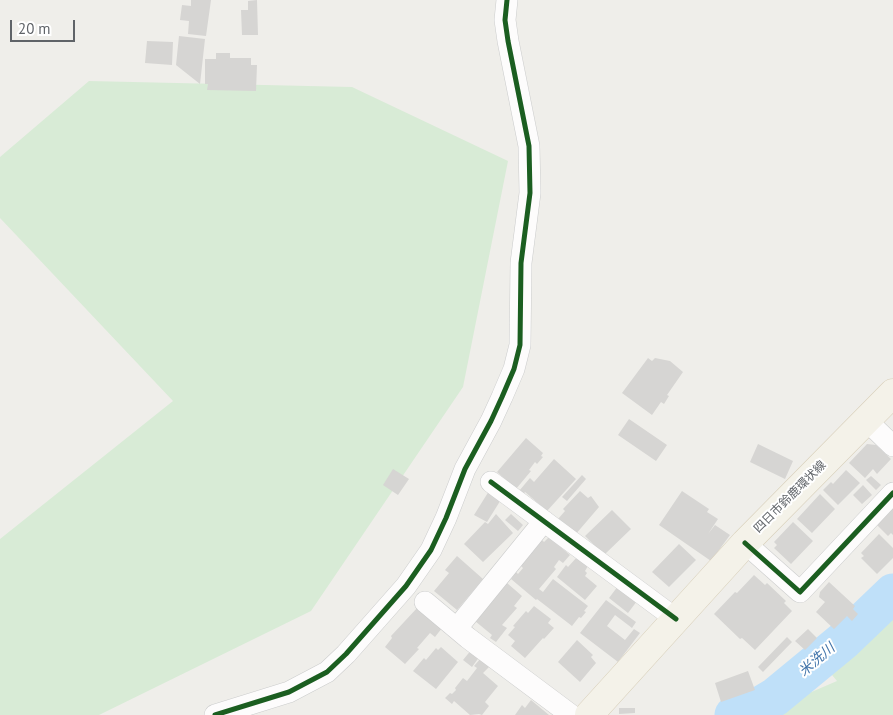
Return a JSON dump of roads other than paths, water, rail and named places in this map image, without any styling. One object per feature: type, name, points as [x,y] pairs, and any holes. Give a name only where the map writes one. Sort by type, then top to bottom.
[{"type":"main road","name":"四日市鈴鹿環状線","points":[[589,715],[745,543],[893,393]]},
{"type":"street","points":[[215,715],[289,692],[327,672],[346,654],[406,586],[430,550],[446,518],[465,469],[491,421],[514,369],[520,345],[521,263],[530,193],[529,146],[508,41],[505,20],[507,0]]},
{"type":"street","points":[[866,420],[893,446]]},
{"type":"street","points":[[491,482],[676,619]]},
{"type":"street","points":[[745,543],[800,592],[893,492]]},
{"type":"street","points":[[457,628],[544,521]]},
{"type":"street","points":[[425,602],[468,638],[572,715]]},
{"type":"waterway","name":"米洗川","points":[[734,715],[760,706],[775,697],[843,641],[893,593]]}]
